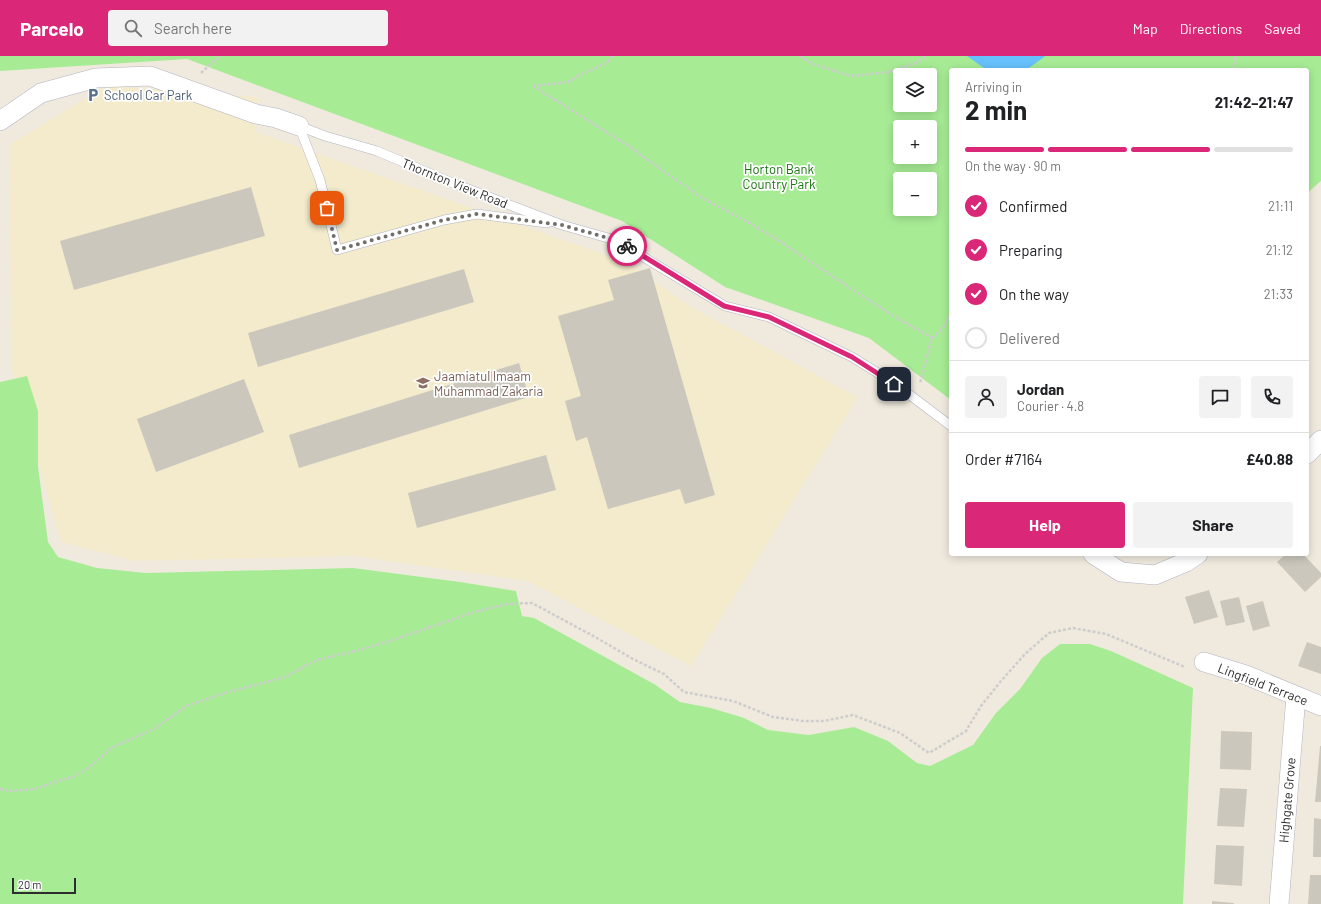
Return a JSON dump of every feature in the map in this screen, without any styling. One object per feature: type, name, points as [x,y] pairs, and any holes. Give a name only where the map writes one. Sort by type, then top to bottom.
[{"type":"street","name":"Thornton View Road","points":[[0,121],[41,93],[96,78],[150,76],[256,114],[276,118],[300,126]]},
{"type":"street","points":[[1309,452],[1321,440]]},
{"type":"street","points":[[1096,556],[1121,572],[1155,575],[1186,562],[1195,556]]},
{"type":"street","name":"Lingfield Terrace","points":[[1204,662],[1246,675],[1321,706]]},
{"type":"street","name":"Highgate Grove","points":[[1278,904],[1296,696]]},
{"type":"lane","points":[[300,126],[320,180],[337,250],[444,220],[477,214],[562,225]]},
{"type":"lane","name":"Thornton View Road","points":[[300,126],[325,136],[377,151],[455,184],[562,225],[615,240],[724,306],[769,317],[852,357],[894,384],[949,425]]},
{"type":"path","points":[[612,56],[608,62],[568,82],[533,86],[624,143],[702,198],[748,222],[778,240],[886,312],[932,338]]},
{"type":"path","points":[[800,56],[813,64],[851,76],[889,72],[918,62],[926,56]]},
{"type":"path","points":[[1234,68],[1236,56]]},
{"type":"path","points":[[916,400],[932,338],[942,329],[949,318]]},
{"type":"path","points":[[0,789],[10,791],[35,789],[73,777],[88,768],[113,748],[154,730],[186,706],[225,692],[285,677],[317,660],[390,641],[474,612],[507,604],[532,603],[633,659],[664,674],[684,692],[733,700],[773,717],[824,721],[853,715],[900,733],[929,753],[966,731],[981,706],[1001,681],[1025,654],[1049,633],[1073,628],[1099,633],[1120,640],[1184,667],[1204,662]]},
{"type":"shaded area","name":"Jaamiatul Imaam Muhammad Zakaria","points":[[106,86],[259,97],[256,132],[629,263],[691,307],[858,397],[691,666],[527,581],[354,556],[134,561],[61,542],[11,368],[10,144]]},
{"type":"green space","name":"Horton Bank Country Park","points":[[0,56],[1321,56],[1321,181],[1309,191],[1309,68],[949,68],[949,398],[869,338],[725,287],[622,221],[187,59],[0,71]]},
{"type":"green space","points":[[27,376],[38,411],[38,467],[48,542],[58,557],[97,568],[146,573],[353,568],[516,591],[522,616],[534,618],[654,684],[680,702],[711,708],[744,718],[768,730],[809,735],[854,727],[888,741],[917,763],[930,766],[973,745],[996,713],[1020,689],[1042,658],[1060,644],[1090,644],[1111,651],[1193,688],[1183,904],[0,904],[0,382]]},
{"type":"water","points":[[967,56],[1045,56],[1029,68],[984,68]]},
{"type":"building","points":[[251,187],[265,236],[74,290],[60,241]]},
{"type":"building","points":[[650,268],[715,495],[685,504],[680,489],[608,509],[587,437],[576,441],[565,401],[581,396],[558,316],[614,300],[608,280]]},
{"type":"building","points":[[464,269],[474,302],[258,367],[248,333]]},
{"type":"building","points":[[519,363],[529,397],[299,468],[289,435]]},
{"type":"building","points":[[244,379],[264,432],[156,472],[137,419]]},
{"type":"building","points":[[546,455],[556,490],[417,528],[408,493]]},
{"type":"building","points":[[1284,556],[1305,556],[1321,573],[1321,577],[1305,592],[1277,562]]},
{"type":"building","points":[[1209,590],[1218,617],[1194,624],[1185,597]]},
{"type":"building","points":[[1239,597],[1245,622],[1226,626],[1220,601]]},
{"type":"building","points":[[1263,601],[1270,626],[1253,631],[1246,606]]},
{"type":"building","points":[[1307,642],[1321,647],[1321,674],[1298,666]]},
{"type":"building","points":[[1221,731],[1252,732],[1251,770],[1220,769]]},
{"type":"building","points":[[1320,746],[1321,802],[1315,802]]},
{"type":"building","points":[[1220,788],[1247,789],[1244,827],[1217,826]]},
{"type":"building","points":[[1314,818],[1321,819],[1321,857],[1313,857]]},
{"type":"building","points":[[1216,845],[1244,846],[1242,886],[1214,884]]},
{"type":"building","points":[[1310,875],[1321,875],[1321,904],[1308,904]]},
{"type":"building","points":[[1212,901],[1234,903],[1234,904],[1212,904]]},
{"type":"way so far","points":[[327,208],[337,250],[444,220],[477,214],[562,225],[615,240],[627,246]]},
{"type":"place","name":"School Car Park","points":[[93,95]]},
{"type":"place","name":"Jaamiatul Imaam Muhammad Zakaria","points":[[423,383]]},
{"type":"route","points":[[627,246],[724,306],[769,317],[852,357],[894,384]]}]
